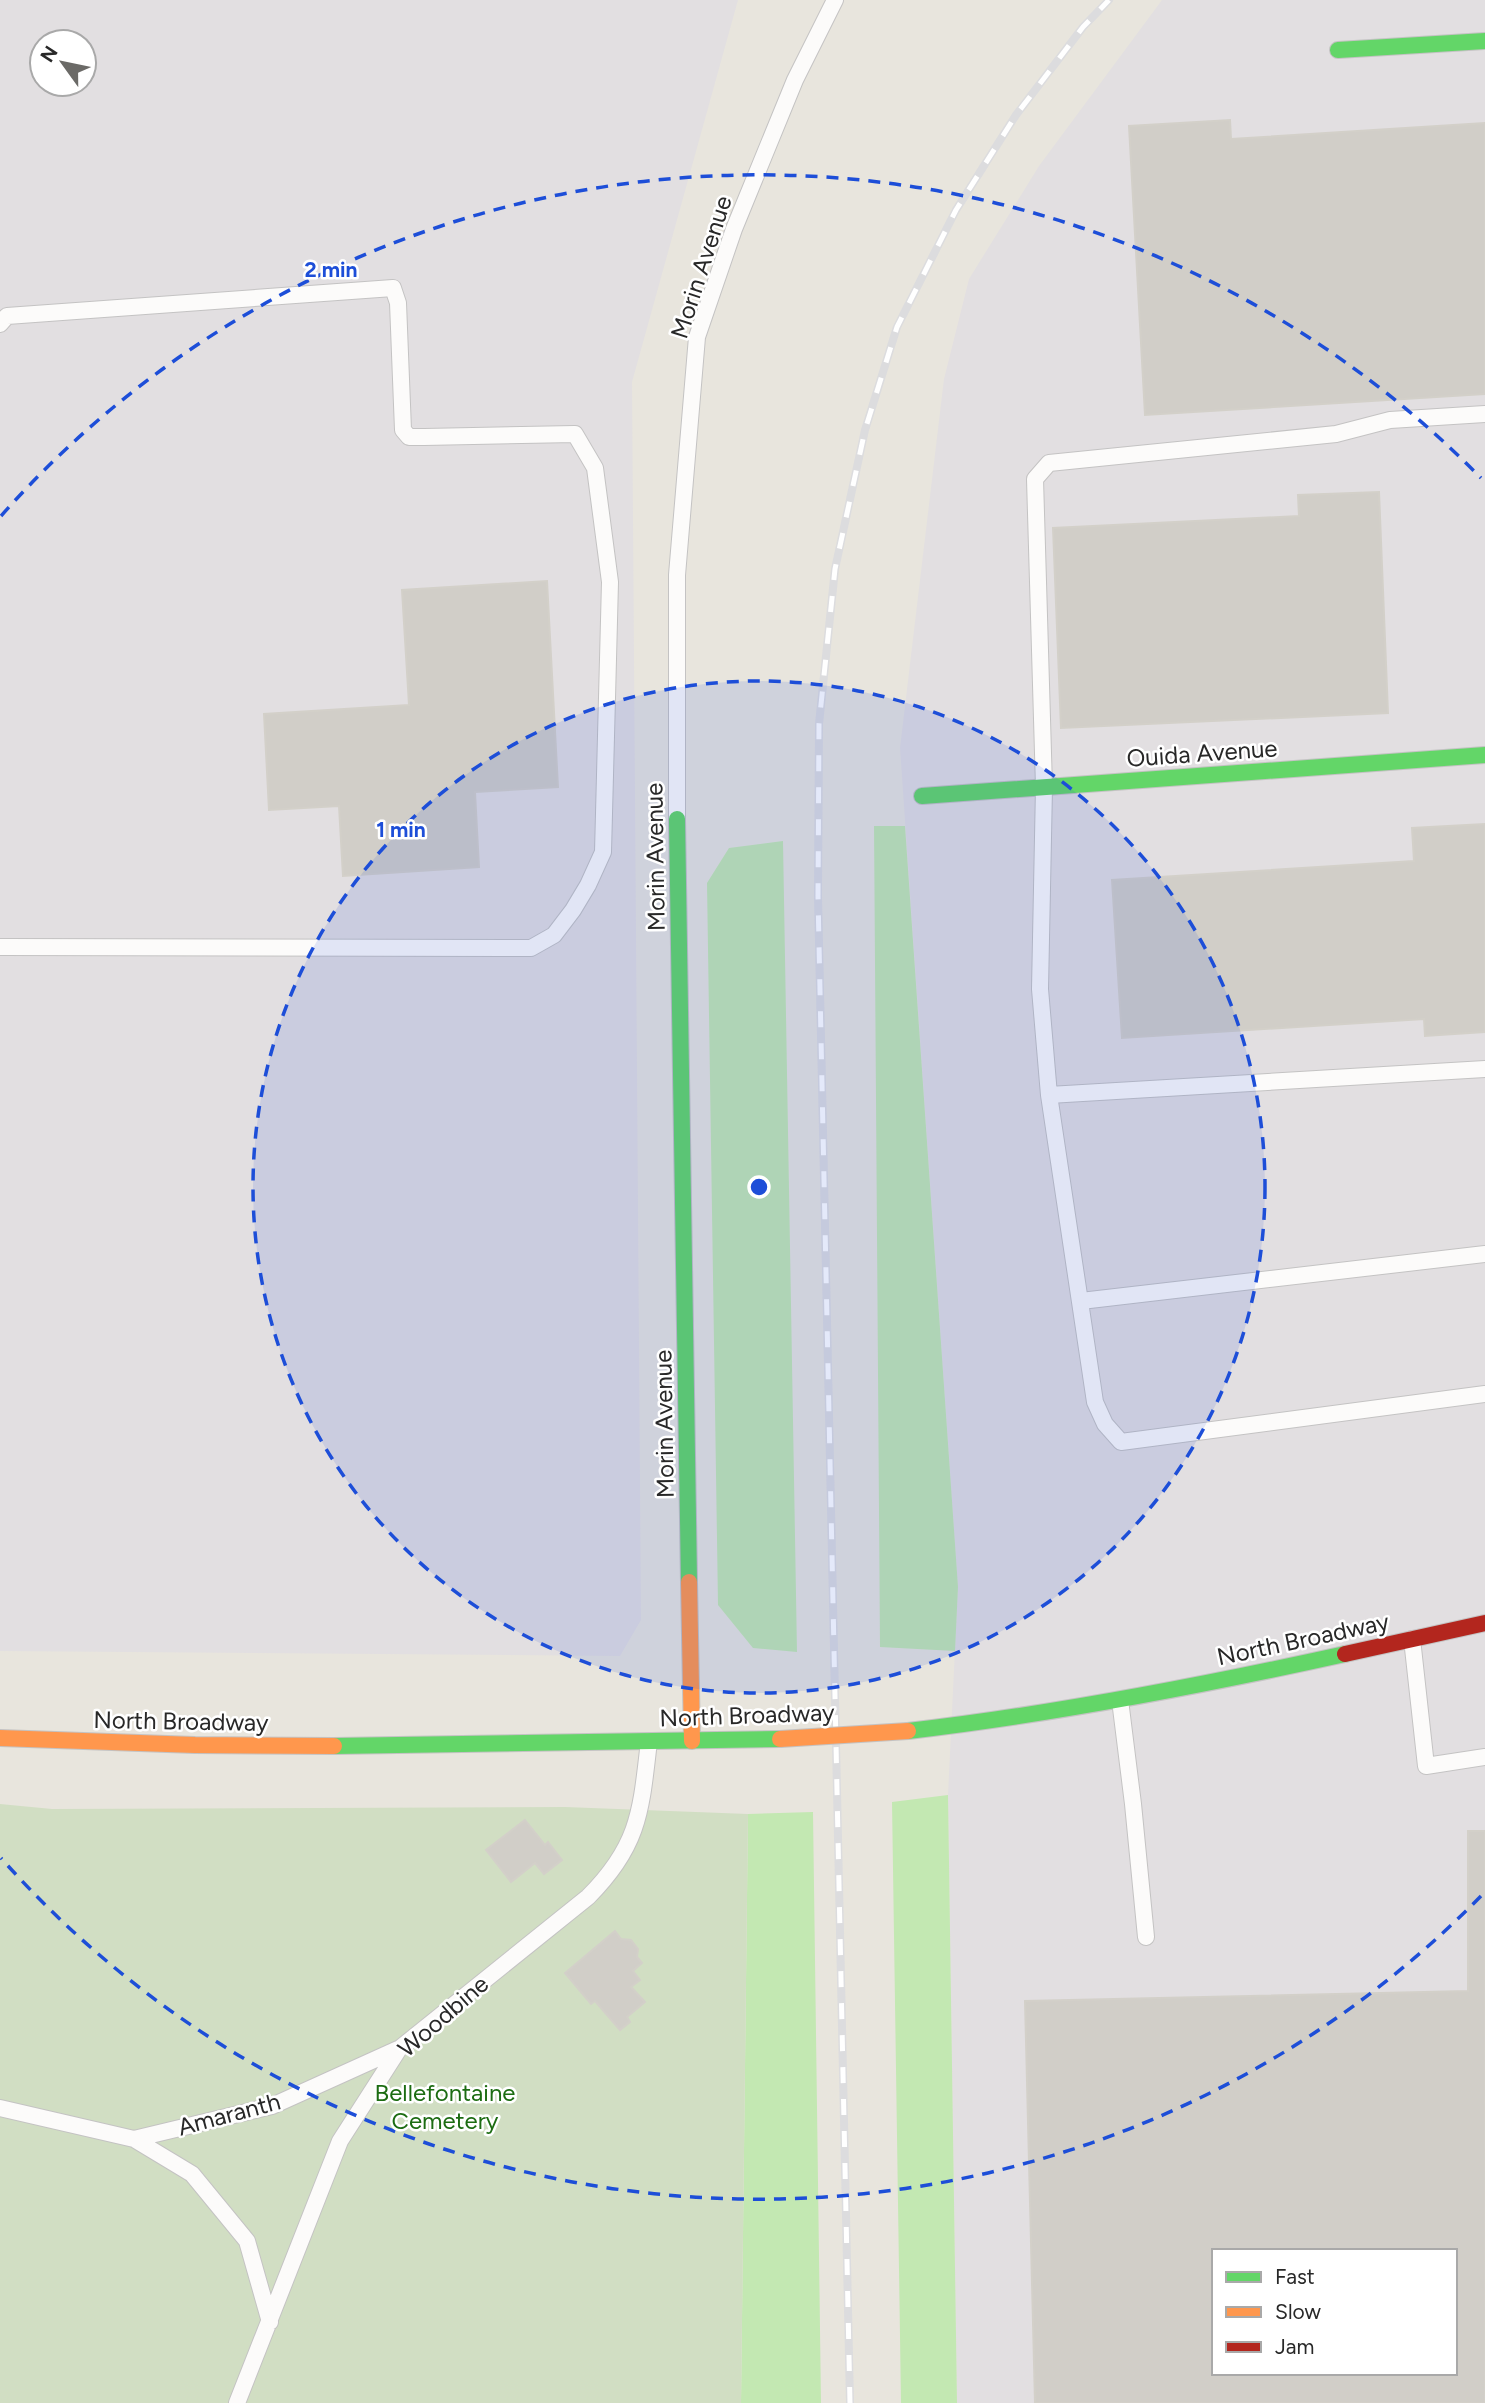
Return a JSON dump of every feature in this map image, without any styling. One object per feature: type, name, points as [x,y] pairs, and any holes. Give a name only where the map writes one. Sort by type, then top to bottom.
[{"type":"street","points":[[1338,50],[1485,41]]},
{"type":"street","name":"Ouida Avenue","points":[[922,796],[1485,755]]},
{"type":"street","name":"Morin Avenue","points":[[677,819],[692,1741]]},
{"type":"street","name":"North Broadway","points":[[0,1738],[96,1743],[489,1746],[780,1739],[908,1731],[1024,1717],[1120,1700],[1268,1671],[1485,1623]]},
{"type":"lane","name":"Morin Avenue","points":[[677,819],[677,575],[697,337],[734,229],[785,104],[835,0]]},
{"type":"lane","points":[[0,324],[7,316],[393,288],[398,303],[403,430],[410,437],[424,438],[575,434],[595,468],[610,582],[603,852],[589,885],[554,935],[531,948],[0,947]]},
{"type":"lane","points":[[1485,414],[1390,420],[1336,434],[1049,463],[1035,479],[1044,787],[1041,989],[1049,1095],[1096,1402],[1105,1424],[1121,1442],[1485,1394]]},
{"type":"lane","points":[[1049,1095],[1485,1069]]},
{"type":"lane","points":[[1081,1301],[1485,1254]]},
{"type":"lane","points":[[1412,1639],[1426,1766],[1485,1757]]},
{"type":"lane","points":[[1120,1700],[1146,1937]]},
{"type":"lane","name":"Woodbine","points":[[237,2403],[340,2141],[399,2049],[588,1897],[606,1878],[623,1855],[636,1828],[649,1741]]},
{"type":"lane","name":"Amaranth","points":[[134,2139],[272,2106],[399,2049]]},
{"type":"lane","name":"Amaranth","points":[[0,2108],[134,2139],[192,2174],[247,2241],[270,2322]]},
{"type":"shaded area","points":[[0,0],[738,0],[632,382],[641,1620],[620,1656],[0,1651]]},
{"type":"shaded area","points":[[1162,0],[1485,0],[1485,2403],[957,2403],[948,1795],[958,1587],[900,748],[944,379],[969,279],[1039,166]]},
{"type":"green space","points":[[874,826],[905,826],[958,1587],[955,1651],[880,1647]]},
{"type":"green space","points":[[783,841],[797,1652],[753,1648],[718,1605],[707,883],[729,848]]},
{"type":"green space","points":[[948,1795],[957,2403],[901,2403],[892,1802]]},
{"type":"green space","name":"Bellefontaine Cemetery","points":[[0,1804],[52,1809],[565,1807],[748,1814],[741,2403],[0,2403]]},
{"type":"green space","points":[[813,1812],[821,2403],[741,2403],[748,1814]]},
{"type":"building","points":[[1230,120],[1231,139],[1485,123],[1485,394],[1145,415],[1129,126]]},
{"type":"building","points":[[1379,492],[1388,713],[1061,728],[1053,528],[1299,516],[1298,495]]},
{"type":"building","points":[[547,581],[558,787],[475,792],[479,867],[343,876],[339,806],[269,810],[264,714],[409,705],[402,590]]},
{"type":"building","points":[[1485,824],[1485,1032],[1425,1036],[1424,1019],[1122,1038],[1112,880],[1414,861],[1412,828]]},
{"type":"building","points":[[525,1820],[545,1845],[548,1842],[562,1860],[544,1874],[535,1863],[511,1882],[486,1850]]},
{"type":"building","points":[[1468,1831],[1485,1831],[1485,2403],[1035,2403],[1025,2001],[1468,1991]]},
{"type":"building","points":[[615,1931],[621,1939],[631,1940],[638,1949],[637,1957],[642,1963],[633,1971],[640,1980],[631,1987],[645,2002],[627,2017],[630,2022],[620,2030],[595,2001],[591,2004],[565,1973]]},
{"type":"railway","points":[[850,2403],[818,896],[819,724],[835,569],[865,430],[897,327],[956,210],[1016,115],[1083,27],[1109,0]]},
{"type":"traffic: fast","points":[[1338,50],[1485,41]]},
{"type":"traffic: fast","points":[[922,796],[1485,755]]},
{"type":"traffic: fast","points":[[677,819],[689,1582]]},
{"type":"traffic: fast","points":[[908,1731],[1127,1698],[1345,1654]]},
{"type":"traffic: fast","points":[[334,1746],[780,1739]]},
{"type":"traffic: slow","points":[[689,1582],[692,1741]]},
{"type":"traffic: slow","points":[[780,1739],[908,1731]]},
{"type":"traffic: slow","points":[[0,1738],[195,1745],[334,1746]]},
{"type":"traffic: jam","points":[[1345,1654],[1485,1623]]}]
